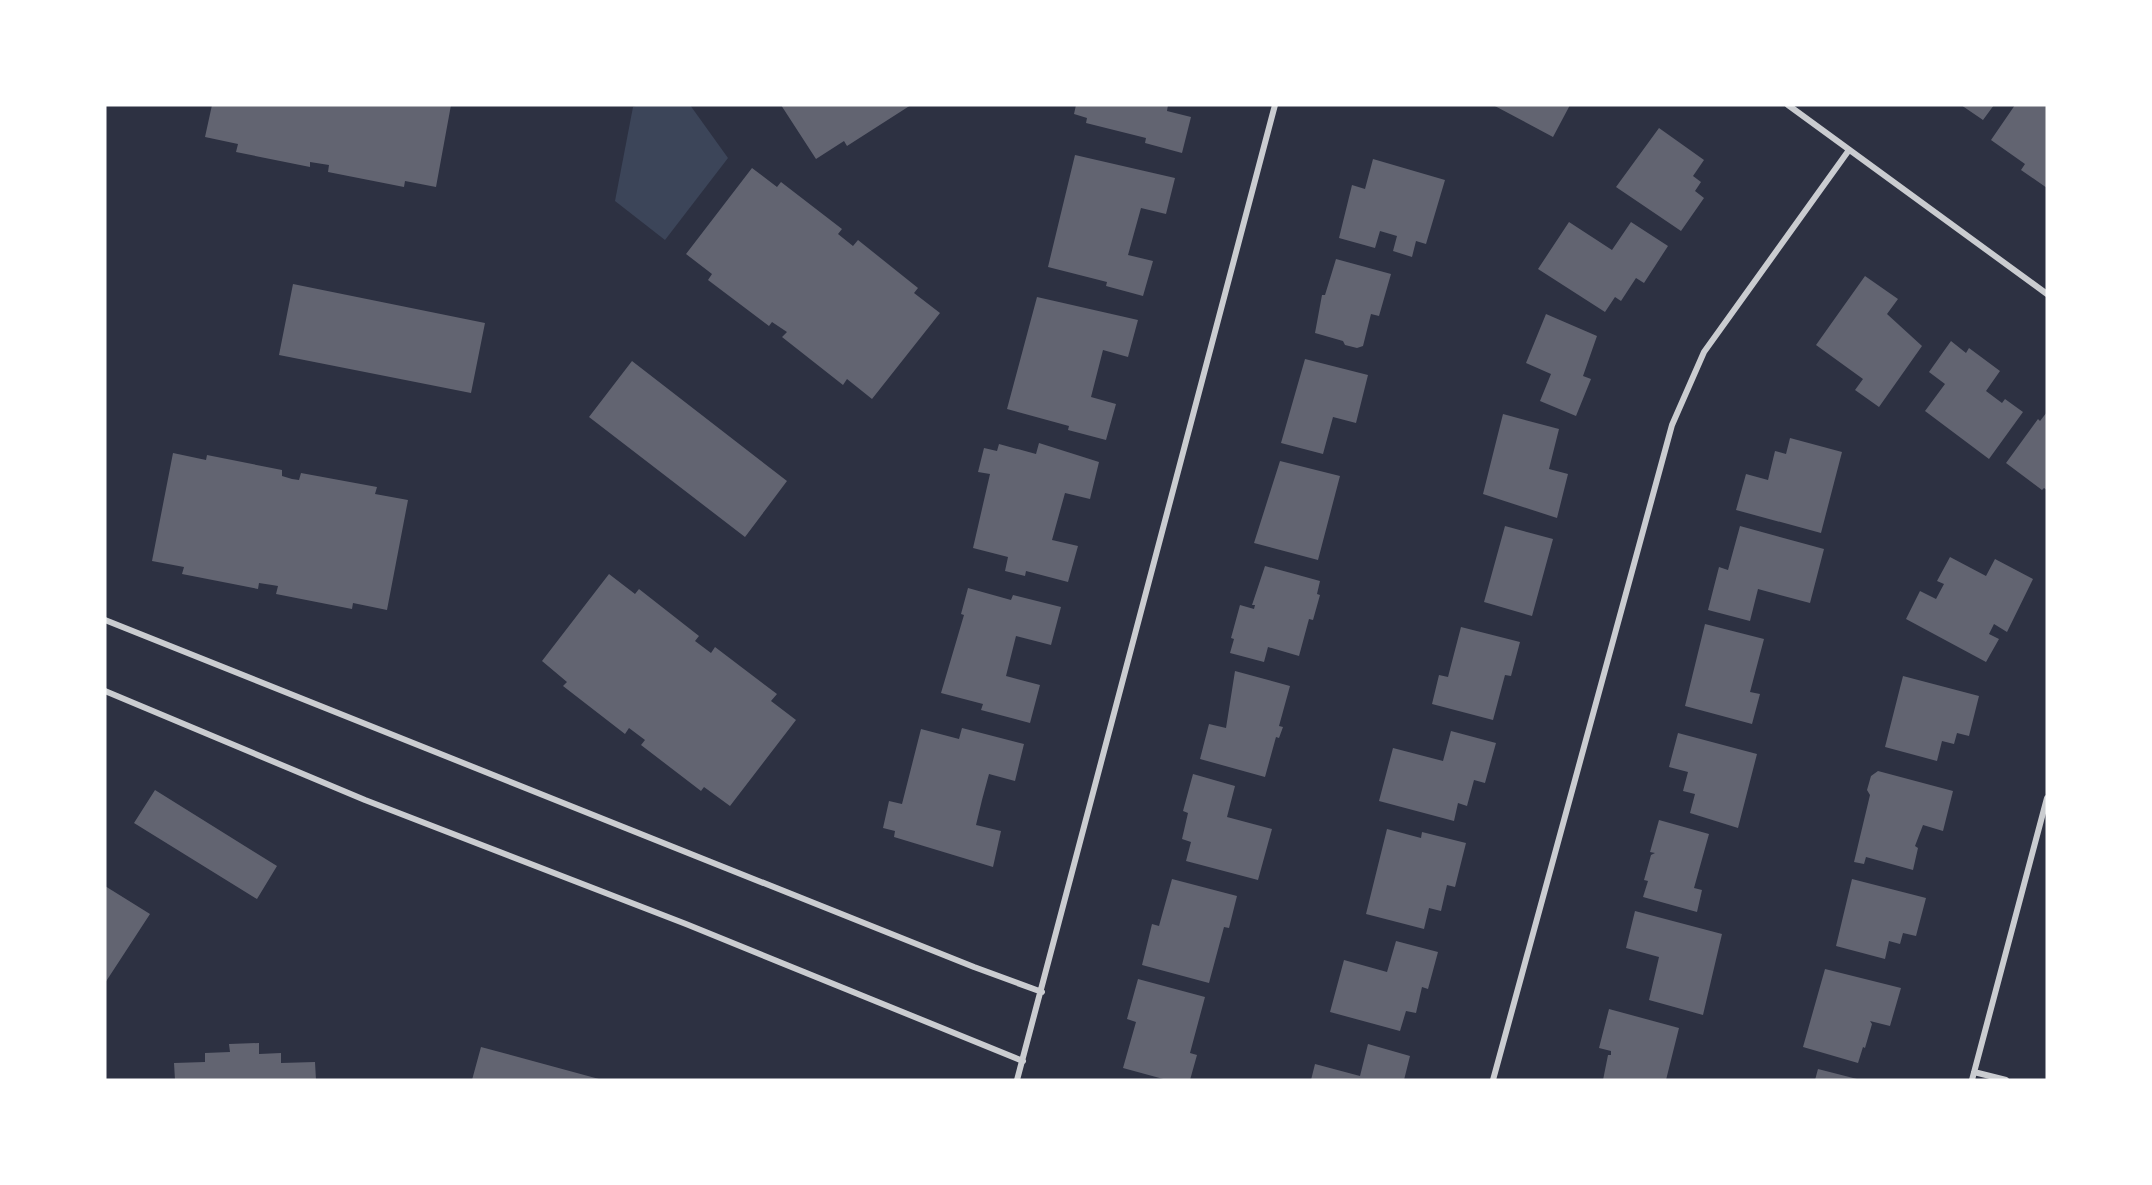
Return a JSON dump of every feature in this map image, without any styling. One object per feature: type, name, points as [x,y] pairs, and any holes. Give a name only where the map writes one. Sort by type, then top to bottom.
[{"type":"street","points":[[1017,1080],[1275,105]]},
{"type":"street","points":[[1788,105],[2047,294]]},
{"type":"street","points":[[1493,1080],[1672,424],[1704,352],[1849,150]]},
{"type":"street","points":[[105,620],[1042,992]]},
{"type":"street","points":[[105,691],[365,800],[687,924],[983,1047],[1023,1061]]},
{"type":"street","points":[[1972,1080],[2047,798]]},
{"type":"street","points":[[1974,1072],[2006,1080]]},
{"type":"shaded area","points":[[690,105],[728,158],[665,240],[615,201],[633,107]]},
{"type":"building","points":[[212,105],[451,105],[436,187],[405,181],[404,187],[328,172],[329,165],[310,162],[310,167],[236,152],[238,144],[205,137]]},
{"type":"building","points":[[781,105],[911,105],[847,146],[844,141],[816,159]]},
{"type":"building","points":[[1076,105],[1168,105],[1167,111],[1191,117],[1182,153],[1145,143],[1146,138],[1086,123],[1087,118],[1074,114]]},
{"type":"building","points":[[1493,105],[1570,105],[1553,137]]},
{"type":"building","points":[[1961,105],[1994,105],[1983,120]]},
{"type":"building","points":[[2015,105],[2047,105],[2047,188],[2021,170],[2025,164],[1991,140]]},
{"type":"building","points":[[1659,128],[1704,160],[1693,176],[1701,182],[1695,191],[1704,198],[1681,231],[1616,187]]},
{"type":"building","points":[[1075,155],[1175,178],[1166,214],[1141,208],[1128,255],[1153,261],[1143,296],[1106,286],[1107,282],[1048,267]]},
{"type":"building","points":[[1373,159],[1445,180],[1426,244],[1416,241],[1412,257],[1393,251],[1397,236],[1380,231],[1375,248],[1339,238],[1352,185],[1365,189]]},
{"type":"building","points":[[752,168],[777,187],[781,182],[842,229],[838,234],[853,246],[858,240],[918,288],[914,293],[940,313],[872,399],[847,379],[843,385],[782,337],[787,332],[772,322],[769,326],[708,280],[712,274],[686,254]]},
{"type":"building","points":[[1569,222],[1612,250],[1631,222],[1668,246],[1644,283],[1636,278],[1621,301],[1615,297],[1605,312],[1538,269]]},
{"type":"building","points":[[1336,259],[1391,274],[1379,316],[1371,314],[1363,346],[1357,348],[1345,345],[1343,341],[1315,333],[1322,295],[1325,295]]},
{"type":"building","points":[[1865,276],[1898,299],[1887,314],[1922,346],[1879,407],[1855,390],[1863,379],[1816,345]]},
{"type":"building","points":[[293,284],[485,323],[471,393],[279,355]]},
{"type":"building","points":[[1037,297],[1138,320],[1128,357],[1103,350],[1091,397],[1116,404],[1106,440],[1068,430],[1069,426],[1007,409]]},
{"type":"building","points":[[1546,314],[1597,336],[1583,376],[1591,379],[1576,416],[1540,401],[1551,374],[1526,363]]},
{"type":"building","points":[[1951,341],[1966,353],[1969,348],[2000,371],[1986,391],[2002,403],[2005,399],[2023,412],[1989,459],[1925,411],[1945,384],[1929,372]]},
{"type":"building","points":[[1305,359],[1368,375],[1356,423],[1333,417],[1323,454],[1281,443]]},
{"type":"building","points":[[632,361],[787,481],[745,537],[589,417]]},
{"type":"building","points":[[2047,412],[2047,490],[2044,488],[2042,490],[2006,463],[2038,419],[2040,421]]},
{"type":"building","points":[[1503,414],[1559,429],[1549,469],[1568,474],[1557,518],[1483,494]]},
{"type":"building","points":[[1790,438],[1842,452],[1821,533],[1736,510],[1746,474],[1768,480],[1775,451],[1786,454]]},
{"type":"building","points":[[1039,443],[1099,462],[1090,499],[1065,493],[1052,540],[1078,546],[1068,582],[1026,571],[1025,576],[1005,571],[1008,557],[973,548],[990,474],[978,472],[984,448],[997,451],[999,444],[1036,454]]},
{"type":"building","points":[[173,453],[206,460],[207,455],[282,470],[282,476],[292,479],[299,480],[301,473],[377,487],[375,494],[408,500],[387,610],[353,603],[352,609],[276,594],[278,586],[259,583],[258,589],[182,574],[184,567],[152,561]]},
{"type":"building","points":[[1280,461],[1340,476],[1318,560],[1254,543]]},
{"type":"building","points":[[1505,526],[1553,539],[1532,616],[1484,602]]},
{"type":"building","points":[[1740,526],[1824,549],[1810,603],[1758,589],[1750,621],[1708,610],[1719,567],[1728,570]]},
{"type":"building","points":[[1950,557],[1986,576],[1995,559],[2033,579],[2007,632],[1994,624],[1989,634],[1999,639],[1986,662],[1906,619],[1920,591],[1936,599],[1944,584],[1937,581]]},
{"type":"building","points":[[1265,566],[1320,581],[1317,594],[1320,595],[1313,620],[1309,619],[1299,656],[1268,647],[1264,662],[1230,653],[1234,639],[1231,638],[1240,605],[1254,609],[1255,605],[1252,605]]},
{"type":"building","points":[[609,574],[635,594],[639,589],[699,636],[695,641],[711,653],[715,647],[777,694],[771,701],[796,720],[730,806],[704,787],[701,791],[641,745],[645,740],[629,728],[625,734],[563,686],[567,682],[542,661]]},
{"type":"building","points":[[968,588],[1011,600],[1013,595],[1061,607],[1051,645],[1016,636],[1006,676],[1040,685],[1030,723],[981,710],[983,704],[941,693],[964,615],[961,614]]},
{"type":"building","points":[[1705,624],[1764,639],[1750,692],[1760,694],[1752,724],[1685,706]]},
{"type":"building","points":[[1461,627],[1520,642],[1511,676],[1505,675],[1493,720],[1432,704],[1439,675],[1448,677]]},
{"type":"building","points":[[1235,671],[1290,686],[1279,726],[1283,727],[1279,738],[1276,737],[1265,777],[1200,759],[1209,724],[1226,728]]},
{"type":"building","points":[[1903,676],[1979,696],[1969,736],[1957,733],[1954,744],[1942,741],[1937,761],[1885,747]]},
{"type":"building","points":[[962,728],[1024,744],[1015,781],[989,774],[982,800],[976,825],[1001,831],[993,867],[894,837],[895,831],[883,828],[889,801],[902,804],[921,729],[959,739]]},
{"type":"building","points":[[1451,731],[1496,743],[1485,783],[1474,780],[1467,806],[1458,803],[1454,821],[1379,801],[1393,748],[1443,761]]},
{"type":"building","points":[[1678,733],[1757,754],[1738,828],[1690,813],[1695,794],[1683,791],[1688,772],[1669,767]]},
{"type":"building","points":[[1878,771],[1953,791],[1943,831],[1923,825],[1915,846],[1918,848],[1913,870],[1866,857],[1864,864],[1854,862],[1870,795],[1867,790],[1871,776]]},
{"type":"building","points":[[1193,774],[1235,786],[1227,817],[1272,829],[1258,880],[1186,861],[1191,842],[1182,839],[1188,813],[1183,811]]},
{"type":"building","points":[[155,790],[277,866],[257,899],[134,823]]},
{"type":"building","points":[[1659,820],[1709,834],[1694,888],[1702,890],[1697,912],[1643,897],[1648,881],[1644,880],[1651,855],[1655,853],[1650,852]]},
{"type":"building","points":[[1387,829],[1421,838],[1422,832],[1466,843],[1455,887],[1447,885],[1441,911],[1429,908],[1424,929],[1366,914]]},
{"type":"building","points":[[1172,879],[1237,896],[1229,928],[1224,927],[1209,983],[1142,965],[1152,924],[1159,926]]},
{"type":"building","points":[[1852,879],[1926,898],[1916,936],[1903,933],[1900,944],[1889,941],[1885,959],[1836,946]]},
{"type":"building","points":[[105,886],[150,914],[105,983]]},
{"type":"building","points":[[1635,911],[1722,934],[1703,1015],[1649,1000],[1659,957],[1626,948]]},
{"type":"building","points":[[1396,941],[1438,952],[1428,989],[1422,987],[1416,1013],[1406,1011],[1400,1031],[1330,1012],[1344,960],[1387,972]]},
{"type":"building","points":[[1825,969],[1901,988],[1890,1026],[1870,1021],[1872,1024],[1858,1063],[1803,1047]]},
{"type":"building","points":[[1138,979],[1205,997],[1190,1053],[1197,1055],[1190,1080],[1167,1080],[1123,1068],[1136,1022],[1127,1019]]},
{"type":"building","points":[[1609,1009],[1679,1028],[1666,1080],[1603,1080],[1608,1055],[1611,1055],[1611,1051],[1599,1048]]},
{"type":"building","points":[[259,1043],[259,1054],[281,1053],[281,1063],[315,1062],[316,1080],[175,1080],[174,1063],[205,1062],[205,1053],[230,1052],[229,1044]]},
{"type":"building","points":[[1368,1044],[1410,1056],[1404,1080],[1311,1080],[1315,1064],[1360,1076]]},
{"type":"building","points":[[481,1047],[599,1079],[599,1080],[472,1080]]},
{"type":"building","points":[[1818,1069],[1857,1079],[1857,1080],[1815,1080]]}]
